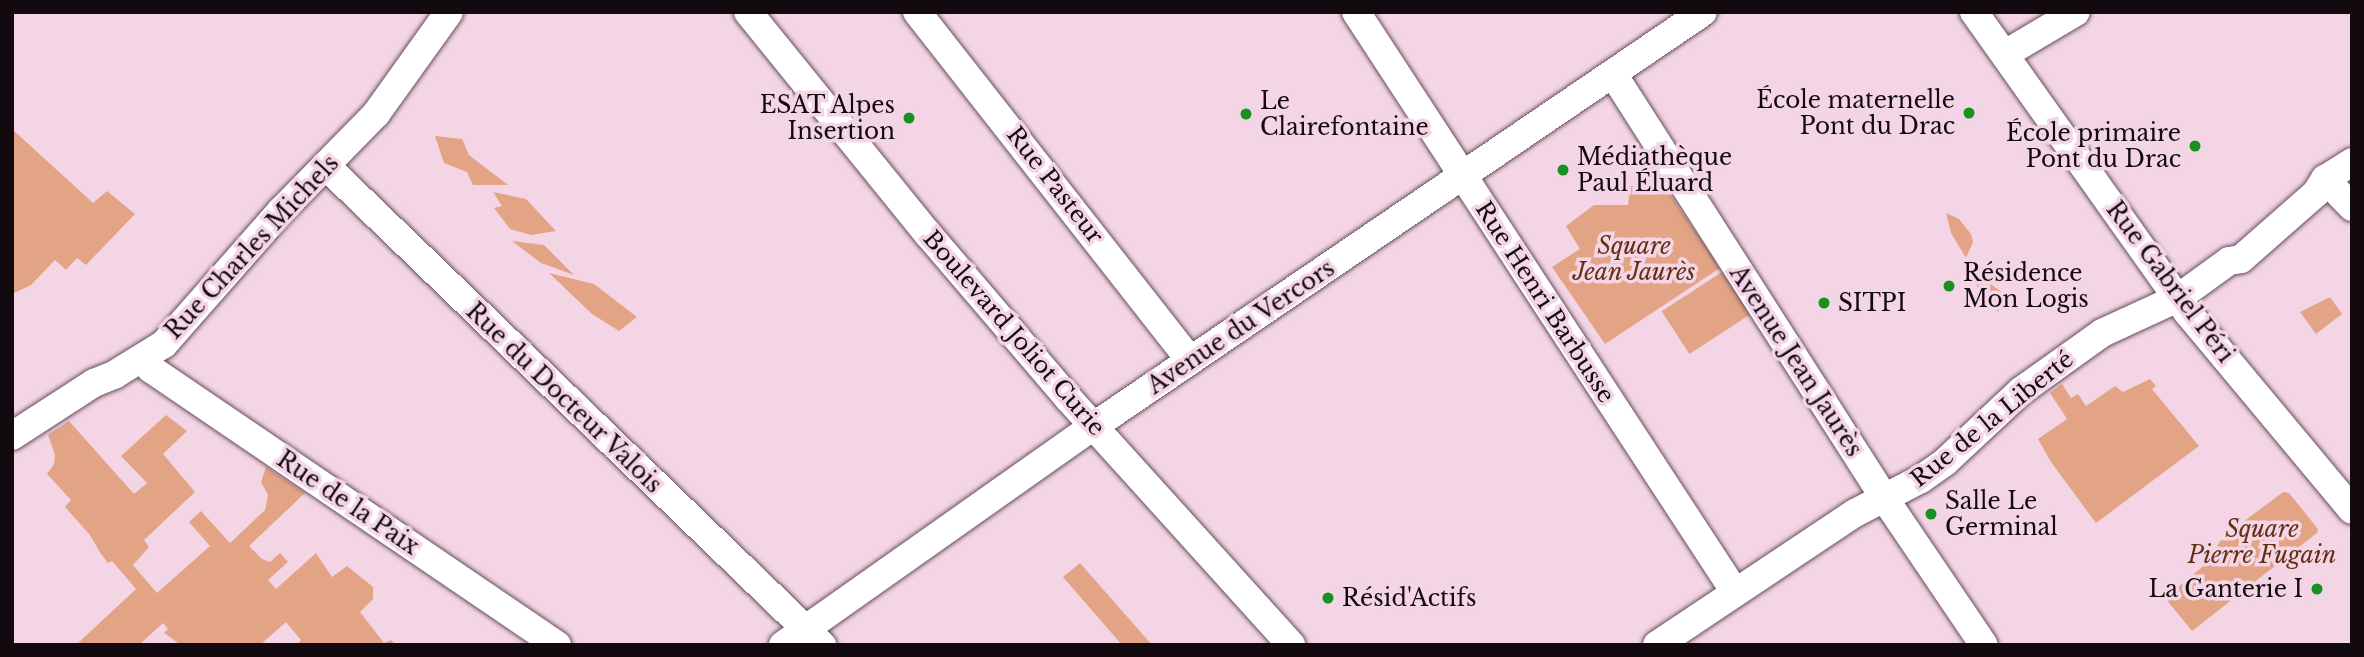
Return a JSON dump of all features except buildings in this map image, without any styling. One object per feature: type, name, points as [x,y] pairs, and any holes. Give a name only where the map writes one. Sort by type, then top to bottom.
[{"type":"street","name":"Rue Charles Michels","points":[[12,436],[94,383],[164,344],[281,211],[376,114],[449,12]]},
{"type":"street","name":"Boulevard Joliot Curie","points":[[748,12],[928,234],[1094,426],[1291,645]]},
{"type":"street","name":"Rue Pasteur","points":[[918,12],[1190,360]]},
{"type":"street","name":"Rue Henri Barbusse","points":[[1356,12],[1735,592]]},
{"type":"street","name":"Avenue du Vercors","points":[[783,645],[813,636],[1094,426],[1703,12]]},
{"type":"street","name":"Rue Gabriel Péri","points":[[1974,12],[2178,298],[2352,510]]},
{"type":"street","points":[[2005,54],[2076,12]]},
{"type":"street","name":"Avenue Jean Jaurès","points":[[1613,74],[1885,499],[1984,645]]},
{"type":"street","name":"Rue de la Liberté","points":[[1657,645],[1855,513],[1909,487],[1939,466],[2021,391],[2102,333],[2178,298],[2229,261],[2241,260],[2316,193],[2325,179],[2352,162]]},
{"type":"street","name":"Rue du Docteur Valois","points":[[326,166],[813,636]]},
{"type":"street","points":[[2325,179],[2352,208]]},
{"type":"street","name":"Rue de la Paix","points":[[141,359],[151,369],[557,645]]},
{"type":"green space","points":[[12,129],[93,203],[107,191],[135,214],[86,265],[77,258],[66,270],[55,260],[31,285],[12,294]]},
{"type":"green space","points":[[435,136],[462,139],[469,155],[508,185],[473,185],[467,172],[444,163]]},
{"type":"green space","name":"Square Jean Jaurès","points":[[1630,186],[1666,188],[1720,268],[1605,344],[1552,267],[1580,249],[1566,226],[1594,205],[1628,205]]},
{"type":"green space","points":[[493,192],[526,199],[556,231],[531,235],[510,229],[494,208],[502,206]]},
{"type":"green space","points":[[1946,213],[1959,219],[1971,234],[1973,242],[1966,258],[1951,233]]},
{"type":"green space","points":[[512,241],[544,245],[574,275],[541,263]]},
{"type":"green space","points":[[1722,272],[1750,315],[1689,354],[1662,311]]},
{"type":"green space","points":[[549,273],[594,284],[637,317],[619,331],[592,314]]},
{"type":"green space","points":[[1975,273],[2006,295],[1998,312],[1973,281],[1972,276]]},
{"type":"green space","points":[[2330,297],[2342,314],[2316,334],[2300,312]]},
{"type":"green space","points":[[2150,379],[2156,386],[2152,389],[2199,446],[2096,523],[2051,462],[2038,439],[2067,419],[2050,393],[2062,384],[2071,398],[2078,394],[2086,406],[2115,386],[2123,392]]},
{"type":"green space","points":[[166,415],[187,431],[163,454],[195,492],[144,540],[149,547],[133,565],[157,593],[210,546],[189,522],[201,511],[230,543],[265,510],[268,495],[261,482],[266,467],[305,493],[249,546],[262,559],[270,562],[280,553],[288,562],[268,580],[276,589],[316,553],[332,577],[347,566],[373,587],[373,599],[360,612],[384,643],[391,640],[396,645],[297,645],[301,640],[286,622],[260,645],[181,645],[164,633],[168,629],[163,623],[139,645],[76,645],[136,589],[112,561],[108,563],[90,535],[65,507],[71,500],[47,474],[54,464],[55,455],[48,435],[69,421],[134,494],[147,483],[121,456]]},
{"type":"green space","name":"Square Pierre Fugain","points":[[2283,492],[2289,493],[2318,529],[2317,533],[2192,631],[2165,598],[2219,553],[2217,546],[2223,537]]},
{"type":"green space","points":[[1080,563],[1152,645],[1122,645],[1063,577]]},
{"type":"place","name":"École maternelle Pont du Drac","points":[[1969,113]]},
{"type":"place","name":"Le Clairefontaine","points":[[1246,114]]},
{"type":"place","name":"ESAT Alpes Insertion","points":[[909,118]]},
{"type":"place","name":"École primaire Pont du Drac","points":[[2195,146]]},
{"type":"place","name":"Médiathèque Paul Éluard","points":[[1563,170]]},
{"type":"place","name":"Résidence Mon Logis","points":[[1949,286]]},
{"type":"place","name":"SITPI","points":[[1824,303]]},
{"type":"place","name":"Salle Le Germinal","points":[[1931,514]]},
{"type":"place","name":"La Ganterie I","points":[[2317,589]]},
{"type":"place","name":"Résid'Actifs","points":[[1328,598]]}]
